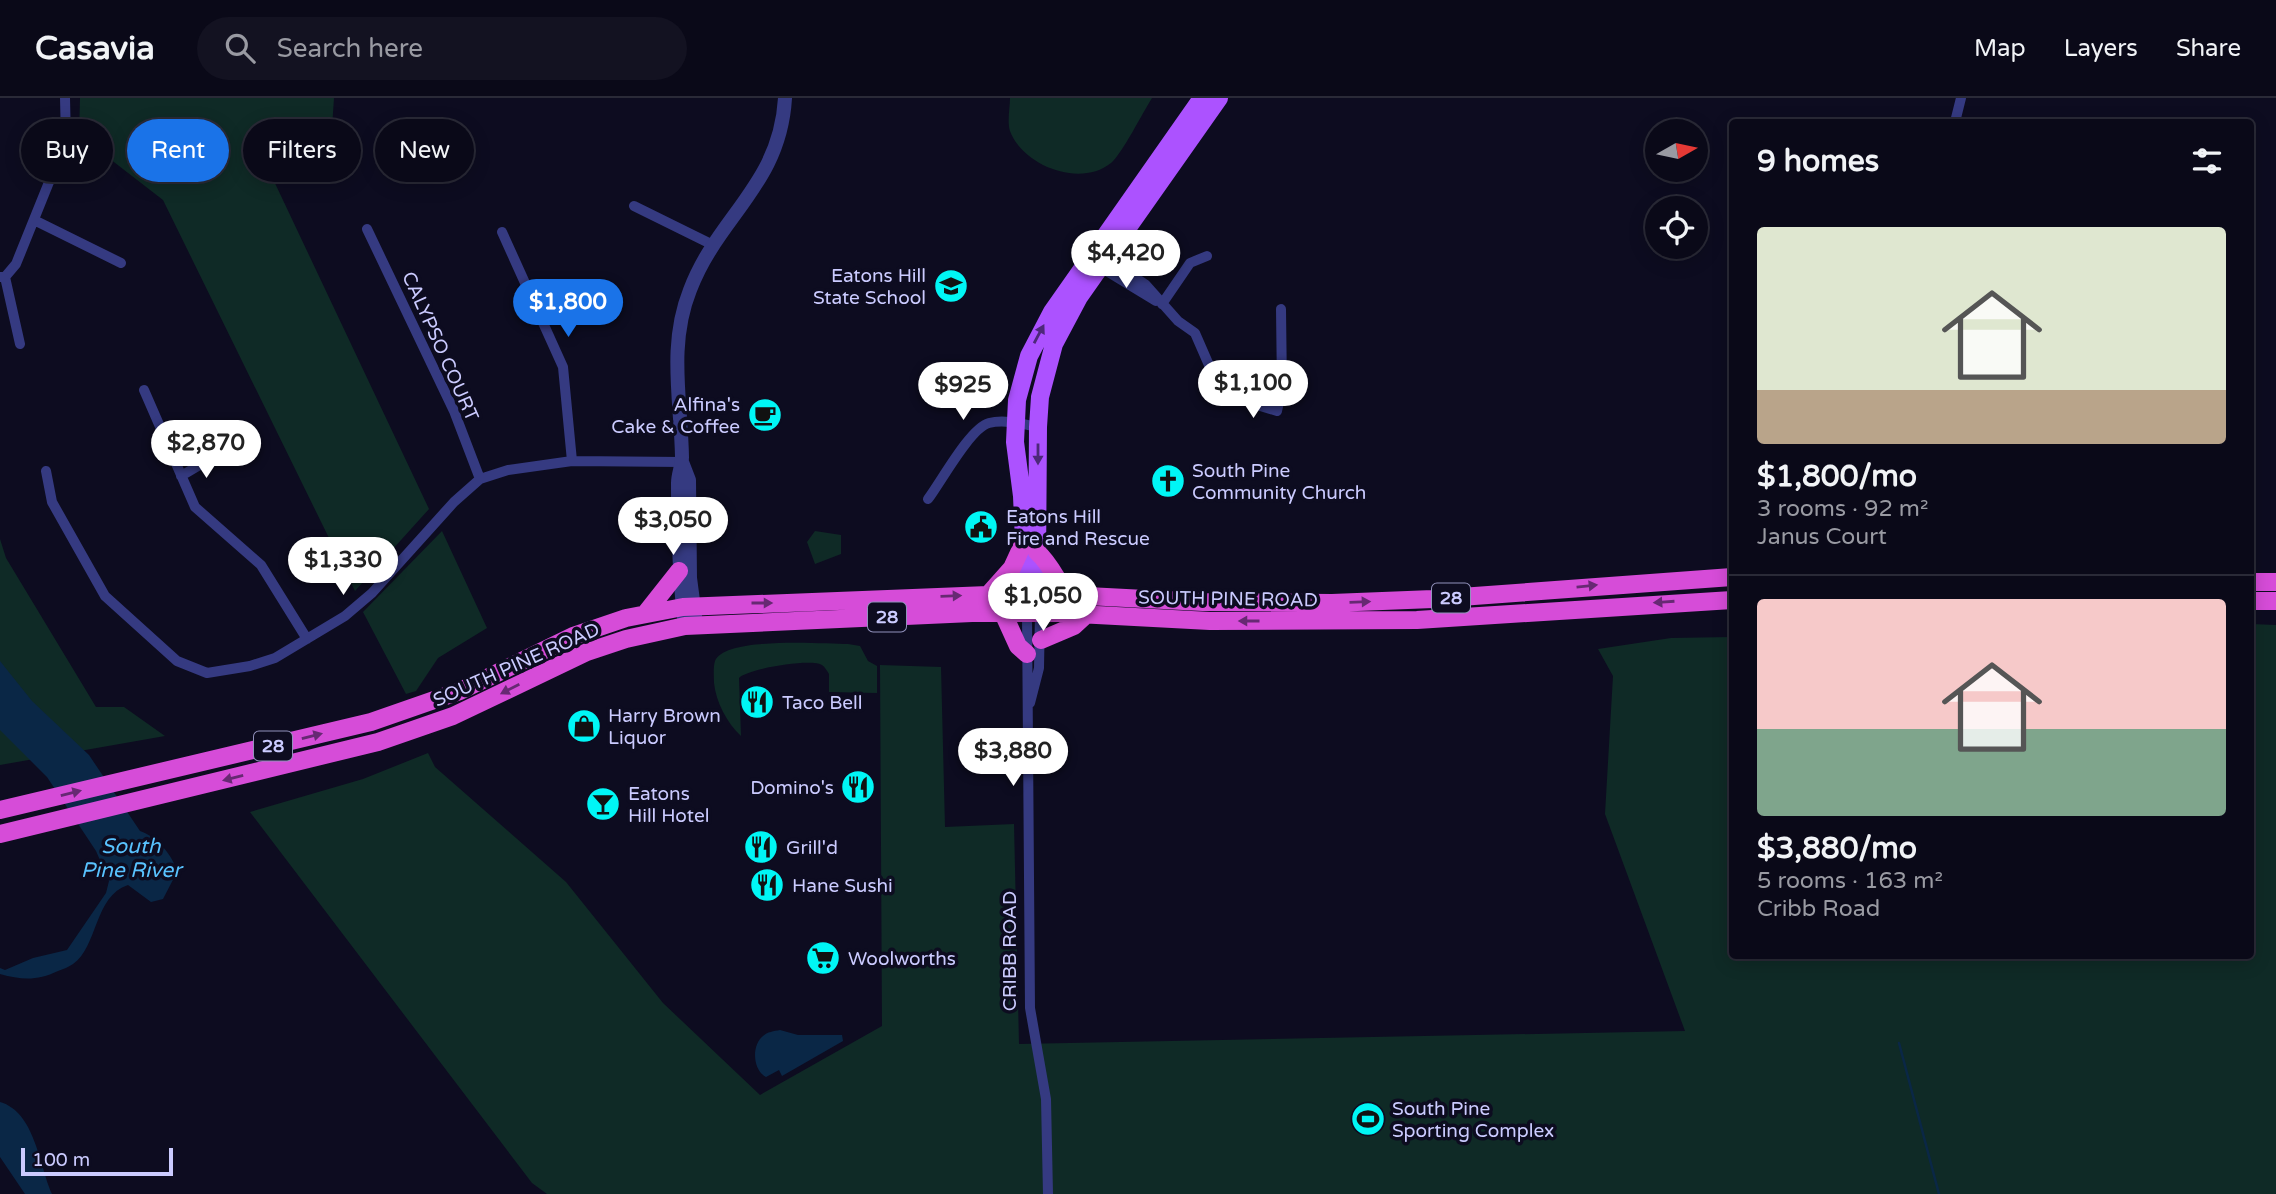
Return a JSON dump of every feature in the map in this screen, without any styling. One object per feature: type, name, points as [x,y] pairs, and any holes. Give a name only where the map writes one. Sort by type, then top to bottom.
[{"type":"highway","points":[[988,595],[1030,548],[1049,562],[1056,579],[1068,595]]},
{"type":"highway","points":[[645,614],[679,571]]},
{"type":"highway","name":"SOUTH PINE ROAD","points":[[0,834],[397,736],[465,710],[587,652],[626,639],[690,626],[1003,613],[1068,595],[1203,602],[1332,603],[1433,599],[1729,577]]},
{"type":"highway","points":[[2254,582],[2276,582]]},
{"type":"highway","name":"SOUTH PINE ROAD","points":[[2,810],[414,709],[460,691],[573,636],[645,614],[688,607],[988,595],[1087,614],[1210,621],[1378,621],[1729,600]]},
{"type":"highway","points":[[2254,601],[2276,601]]},
{"type":"highway","points":[[1003,613],[1018,646],[1027,654]]},
{"type":"highway","points":[[1041,640],[1074,626],[1087,614]]},
{"type":"main road","points":[[1033,603],[1030,548],[1015,423],[1022,378],[1041,329],[1202,98]]},
{"type":"main road","points":[[1030,548],[1040,397],[1054,344],[1066,318],[1103,262],[1219,98]]},
{"type":"street","points":[[20,344],[3,277],[16,264],[66,140],[65,98]]},
{"type":"street","points":[[688,607],[679,571],[678,480],[682,462],[677,346],[689,291],[713,244],[747,200],[769,165],[778,143],[785,98]]},
{"type":"street","points":[[1956,119],[1961,98]]},
{"type":"street","points":[[634,206],[713,244]]},
{"type":"street","points":[[34,220],[121,263]]},
{"type":"street","name":"CALYPSO COURT","points":[[367,229],[450,402],[480,479]]},
{"type":"street","points":[[502,232],[563,367],[572,461]]},
{"type":"street","points":[[1162,304],[1190,263],[1207,256]]},
{"type":"street","points":[[1103,262],[1146,285],[1162,304],[1195,333],[1212,372],[1257,405],[1277,411],[1282,389],[1281,309]]},
{"type":"street","points":[[144,390],[195,507],[261,565],[307,639]]},
{"type":"street","points":[[928,499],[974,433],[987,423],[1015,423],[1038,427]]},
{"type":"street","points":[[181,476],[215,456]]},
{"type":"street","points":[[46,471],[52,502],[105,596],[177,662],[207,673],[225,672],[275,658],[345,616],[372,593],[454,502],[480,479],[508,470],[572,461],[682,462]]},
{"type":"street","points":[[682,462],[689,480],[690,626]]},
{"type":"street","name":"CRIBB ROAD","points":[[1029,706],[1038,679],[1041,640],[1033,603]]},
{"type":"street","name":"CRIBB ROAD","points":[[1033,603],[1027,654],[1030,1007],[1032,1034],[1046,1099],[1048,1194]]},
{"type":"green space","points":[[80,98],[334,98],[333,119],[243,119],[243,182],[274,182],[429,509],[355,591],[163,200],[140,182],[229,182],[229,119],[127,119],[127,172],[113,161],[113,119],[79,119]]},
{"type":"green space","points":[[1010,98],[1152,98],[1111,163],[1098,170],[1069,173],[1039,163],[1017,143],[1010,131]]},
{"type":"green space","points":[[442,531],[487,628],[438,658],[416,691],[406,694],[363,612]]},
{"type":"green space","points":[[815,531],[841,535],[841,554],[815,564],[807,542]]},
{"type":"green space","points":[[0,539],[6,558],[96,707],[124,707],[165,736],[0,765]]},
{"type":"green space","points":[[2254,624],[2276,625],[2276,1194],[547,1194],[532,1183],[250,812],[363,779],[428,753],[435,767],[566,882],[663,1003],[760,1095],[882,1026],[880,665],[941,667],[945,827],[1014,824],[1019,1044],[1685,1031],[1605,814],[1613,676],[1598,649],[1671,638],[1729,637],[1729,959],[2254,959]]},
{"type":"green space","points":[[776,643],[860,646],[868,661],[877,666],[877,693],[829,692],[829,674],[823,666],[816,663],[779,666],[753,671],[739,678],[741,736],[727,719],[714,683],[715,661],[723,653],[737,648]]},
{"type":"water","name":"South Pine River","points":[[0,661],[32,701],[89,755],[140,831],[163,847],[177,872],[163,899],[151,902],[128,885],[117,891],[102,910],[81,956],[68,967],[36,978],[0,974],[0,968],[5,970],[33,958],[67,950],[106,893],[109,881],[96,851],[47,777],[0,730]]},
{"type":"water","points":[[780,1030],[798,1035],[842,1035],[843,1041],[782,1076],[779,1070],[766,1077],[758,1069],[755,1052],[759,1040]]},
{"type":"water","points":[[0,1102],[12,1108],[28,1128],[52,1194],[25,1194],[0,1157]]},
{"type":"waterway","points":[[1899,1043],[1939,1194]]},
{"type":"place","name":"Eatons Hill State School","points":[[951,286]]},
{"type":"place","name":"Alfina's Cake & Coffee","points":[[765,415]]},
{"type":"place","name":"South Pine Community Church","points":[[1168,481]]},
{"type":"place","name":"Eatons Hill Fire and Rescue","points":[[981,527]]},
{"type":"place","name":"Taco Bell","points":[[757,702]]},
{"type":"place","name":"Harry Brown Liquor","points":[[584,726]]},
{"type":"place","name":"Domino's","points":[[858,787]]},
{"type":"place","name":"Eatons Hill Hotel","points":[[603,804]]},
{"type":"place","name":"Grill'd","points":[[761,847]]},
{"type":"place","name":"Hane Sushi","points":[[767,885]]},
{"type":"place","name":"Woolworths","points":[[823,958]]},
{"type":"place","name":"South Pine Sporting Complex","points":[[1368,1119]]}]
